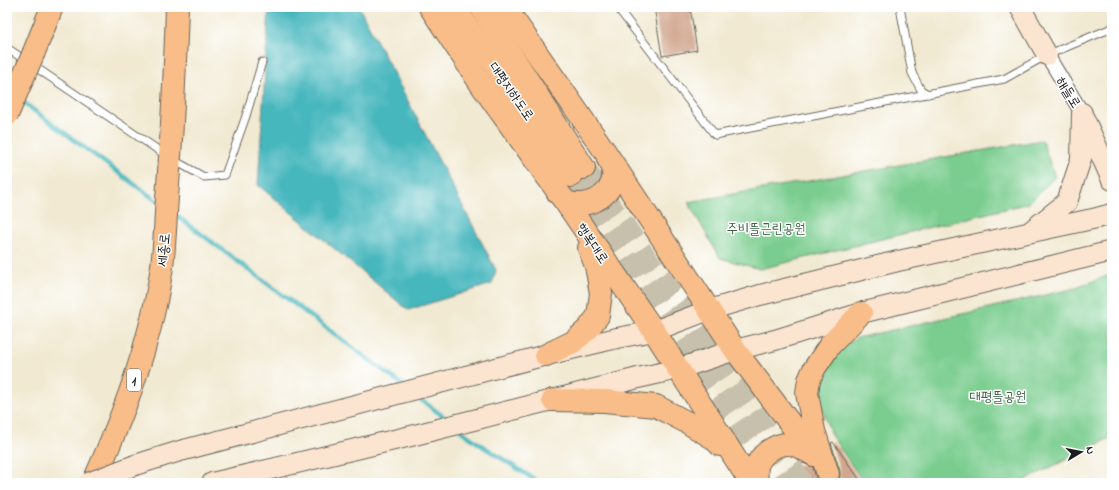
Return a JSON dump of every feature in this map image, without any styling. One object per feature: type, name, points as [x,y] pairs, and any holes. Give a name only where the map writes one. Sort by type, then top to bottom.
[{"type":"highway","points":[[7,115],[52,7]]},
{"type":"highway","name":"세종로","points":[[93,483],[125,406],[142,357],[161,272],[175,91],[178,7]]},
{"type":"highway","name":"행복대로","points":[[430,7],[480,83],[571,179],[573,213],[654,331],[751,483]]},
{"type":"highway","name":"대평지하도로","points":[[454,7],[571,179]]},
{"type":"highway","name":"대평지하도로","points":[[481,7],[571,179]]},
{"type":"highway","points":[[505,7],[606,153],[734,350],[814,455],[799,447],[788,444],[775,447],[767,452],[756,467],[757,483]]},
{"type":"highway","points":[[571,179],[568,202],[579,204],[590,203],[600,198],[608,190],[612,181],[613,170],[606,153]]},
{"type":"highway","points":[[546,355],[573,342],[588,329],[598,316],[601,293],[596,266],[573,213]]},
{"type":"highway","points":[[828,474],[814,431],[807,393],[809,380],[814,368],[830,345],[861,313]]},
{"type":"highway","points":[[553,400],[605,401],[656,406],[713,438],[736,461]]},
{"type":"street","name":"해들로","points":[[1020,7],[1046,55],[1082,113],[1107,162],[1112,180]]},
{"type":"street","points":[[1030,232],[1066,202],[1081,159],[1082,113]]},
{"type":"street","points":[[88,483],[180,450],[546,355],[654,331],[709,310],[760,295],[898,261],[1112,214]]},
{"type":"street","points":[[212,483],[411,436],[678,369],[734,350],[775,340],[861,313],[1112,251]]},
{"type":"lane","points":[[617,7],[715,135],[1004,79],[1046,55],[1112,28]]},
{"type":"lane","points":[[900,7],[912,73],[921,90],[928,94]]},
{"type":"lane","points":[[7,48],[170,158],[204,177],[225,175],[246,116],[262,62]]},
{"type":"green space","name":"주비뜰근린공원","points":[[1042,140],[1055,177],[1029,203],[760,269],[720,258],[688,202]]},
{"type":"green space","name":"대평뜰공원","points":[[1112,274],[1112,437],[1019,483],[864,483],[831,435],[817,392],[838,349],[857,338],[1076,288]]},
{"type":"water","points":[[269,7],[359,7],[496,270],[492,284],[408,310],[258,185]]},
{"type":"building","points":[[654,7],[690,7],[697,50],[662,56]]},
{"type":"building","points":[[833,442],[862,483],[836,483],[840,477],[840,471],[831,443]]},
{"type":"building","points":[[803,463],[813,467],[819,483],[771,483]]},
{"type":"waterway","points":[[20,100],[161,204]]},
{"type":"waterway","points":[[173,213],[404,386]]},
{"type":"waterway","points":[[416,396],[448,420]]},
{"type":"waterway","points":[[460,430],[540,483]]},
{"type":"tunnel","points":[[584,168],[802,483]]},
{"type":"tunnel","points":[[571,176],[779,483]]}]
